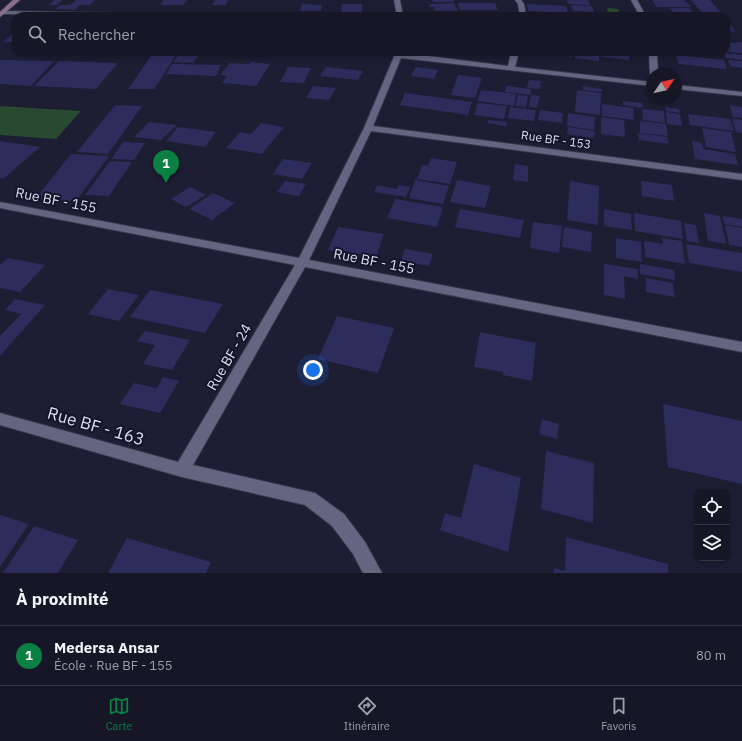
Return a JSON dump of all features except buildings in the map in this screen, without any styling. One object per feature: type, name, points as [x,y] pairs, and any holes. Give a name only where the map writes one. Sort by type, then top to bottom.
[{"type":"street","points":[[1,14],[17,0]]},
{"type":"street","points":[[396,0],[399,12]]},
{"type":"street","points":[[518,0],[521,4],[522,12]]},
{"type":"street","points":[[634,0],[641,12]]},
{"type":"street","points":[[1,14],[12,14]]},
{"type":"street","name":"Rue BF - 24","points":[[182,470],[302,262],[368,128],[399,56]]},
{"type":"street","points":[[416,56],[646,83]]},
{"type":"street","points":[[511,68],[514,56]]},
{"type":"street","points":[[653,56],[654,68]]},
{"type":"street","points":[[682,88],[742,94]]},
{"type":"street","name":"Rue BF - 153","points":[[368,128],[742,177]]},
{"type":"street","name":"Rue BF - 155","points":[[0,205],[742,347]]},
{"type":"street","name":"Rue BF - 163","points":[[0,419],[182,470]]},
{"type":"street","points":[[182,470],[309,498],[338,520],[359,548],[372,573]]},
{"type":"green space","points":[[607,8],[618,9],[619,12],[608,12]]},
{"type":"green space","points":[[0,106],[81,111],[56,139],[0,135]]},
{"type":"place","name":"Medersa Ansar","points":[[166,183]]}]
